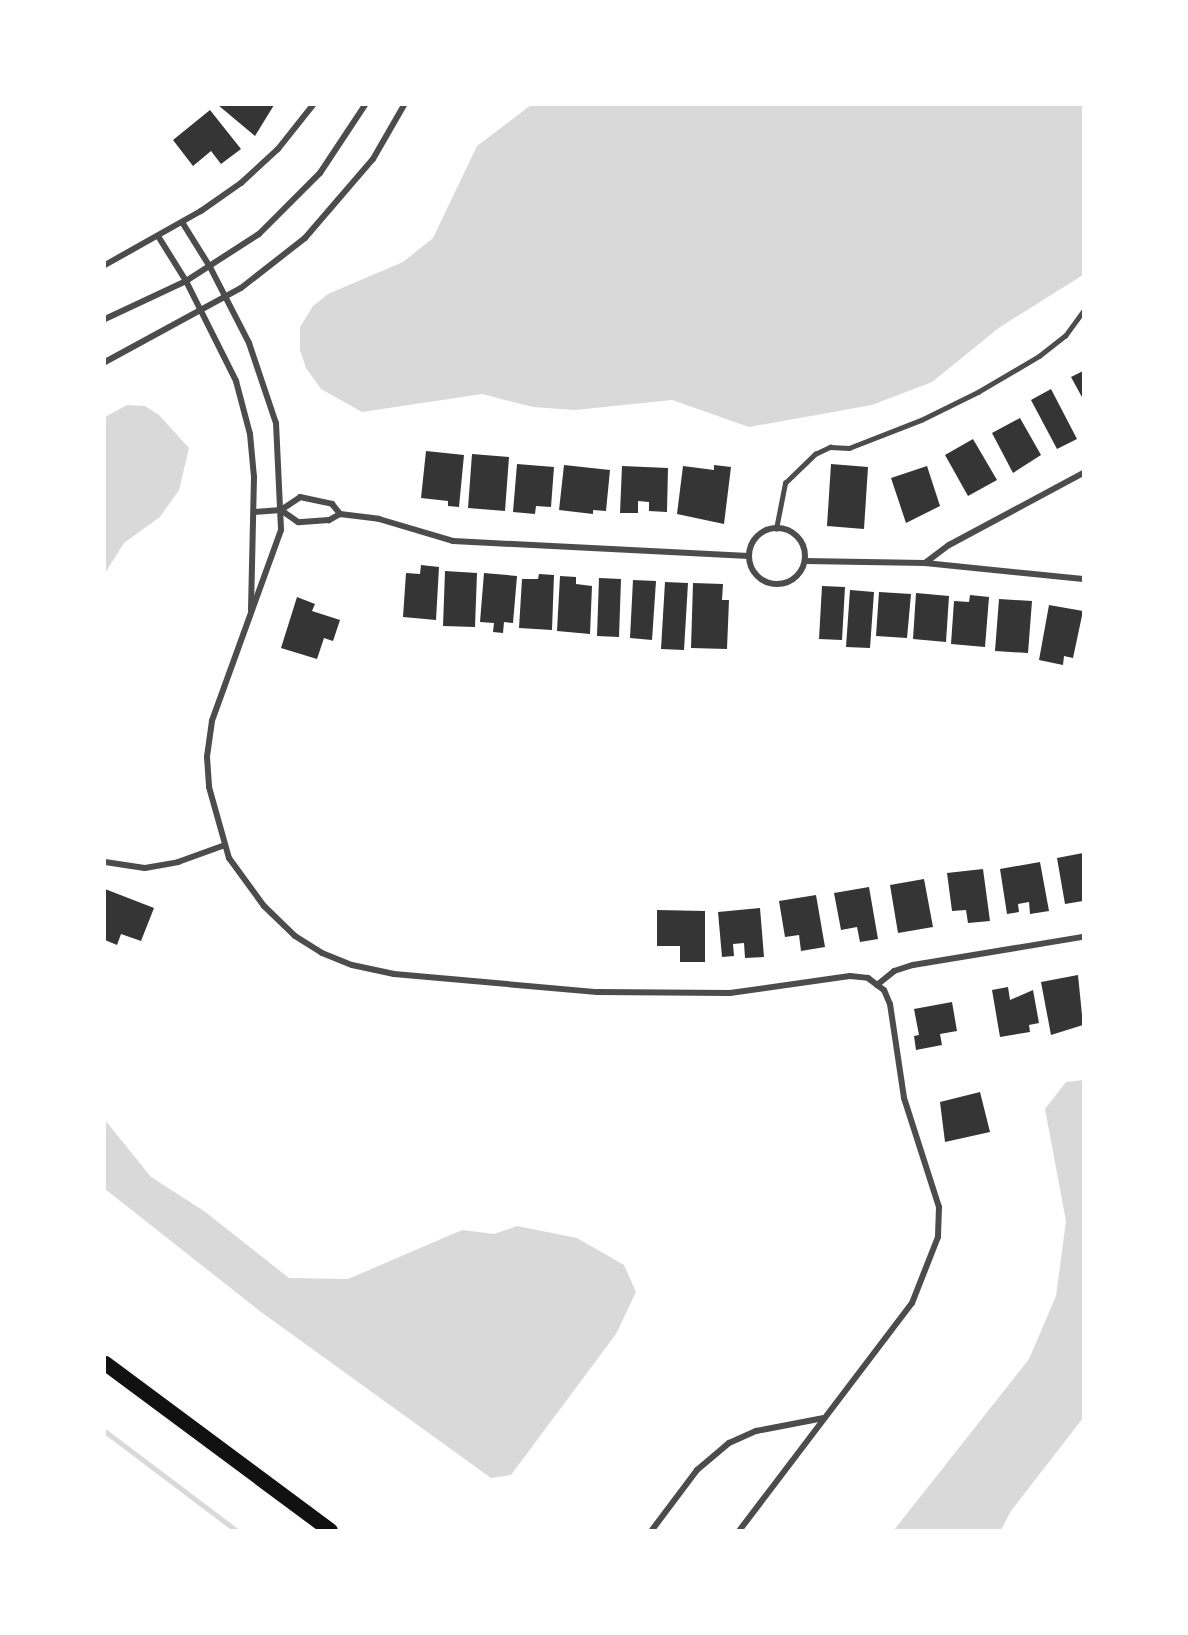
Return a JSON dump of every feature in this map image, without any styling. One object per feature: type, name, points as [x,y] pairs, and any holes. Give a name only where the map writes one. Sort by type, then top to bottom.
[{"type":"main road","points":[[105,1357],[161,1404]]},
{"type":"main road","points":[[105,1363],[330,1530]]},
{"type":"street","points":[[105,265],[182,222],[241,183],[278,149],[313,105]]},
{"type":"street","points":[[105,319],[186,281],[210,267],[291,206],[334,156],[365,105]]},
{"type":"street","points":[[105,362],[226,297],[281,258],[328,214],[373,159],[404,105]]},
{"type":"street","points":[[182,222],[210,267],[249,343],[276,423],[281,530],[274,559],[250,616],[212,721],[207,757],[209,787],[225,845],[245,884],[296,936],[322,952],[384,972],[597,992],[730,993],[850,976],[868,978],[877,985],[890,1004],[904,1098],[939,1207],[938,1237],[912,1303],[740,1530]]},
{"type":"street","points":[[158,236],[186,281],[236,381],[250,434],[254,512],[250,616]]},
{"type":"street","points":[[925,563],[949,545],[1083,473]]},
{"type":"street","points":[[254,512],[280,510],[300,497],[332,504],[340,514]]},
{"type":"street","points":[[280,510],[298,522],[329,519],[340,514],[379,519],[453,541],[749,556]]},
{"type":"street","points":[[776,529],[796,536],[805,561],[802,570],[789,582],[770,584],[755,573],[749,556],[755,539],[776,529]]},
{"type":"street","points":[[805,561],[925,563],[1083,579]]},
{"type":"street","points":[[105,862],[145,868],[178,862],[225,845]]},
{"type":"street","points":[[877,985],[894,971],[913,965],[1083,937]]},
{"type":"street","points":[[652,1530],[697,1470],[729,1443],[756,1431],[824,1418]]},
{"type":"lane","points":[[776,529],[785,483],[815,454],[830,447],[849,448],[978,392],[1039,356],[1065,336],[1083,311]]},
{"type":"shaded area","points":[[531,105],[1083,105],[1083,275],[1000,327],[932,382],[872,405],[749,427],[672,400],[575,410],[533,407],[482,394],[362,412],[321,389],[306,368],[300,350],[300,327],[313,306],[328,294],[403,262],[433,238],[477,146]]},
{"type":"shaded area","points":[[127,405],[145,406],[159,415],[189,448],[179,490],[160,517],[124,543],[105,573],[105,417]]},
{"type":"shaded area","points":[[1083,1080],[1083,1418],[1011,1511],[1001,1530],[894,1530],[1029,1359],[1056,1296],[1066,1221],[1045,1109],[1066,1082]]},
{"type":"shaded area","points":[[105,1120],[151,1177],[204,1211],[289,1278],[348,1279],[462,1230],[494,1234],[517,1226],[577,1238],[624,1265],[636,1292],[616,1334],[511,1475],[491,1478],[261,1312],[105,1189]]},
{"type":"building","points":[[218,105],[274,105],[255,136]]},
{"type":"building","points":[[210,110],[241,149],[221,164],[211,151],[193,166],[173,140]]},
{"type":"building","points":[[1083,371],[1083,399],[1071,377]]},
{"type":"building","points":[[1051,389],[1077,439],[1057,449],[1031,400]]},
{"type":"building","points":[[1020,418],[1041,455],[1013,473],[992,433]]},
{"type":"building","points":[[973,439],[997,480],[968,496],[945,455]]},
{"type":"building","points":[[426,451],[464,455],[459,507],[448,506],[448,501],[421,498]]},
{"type":"building","points":[[472,454],[509,457],[505,511],[468,508]]},
{"type":"building","points":[[517,464],[554,467],[551,507],[536,506],[535,514],[513,512]]},
{"type":"building","points":[[831,464],[868,467],[864,529],[827,526]]},
{"type":"building","points":[[564,465],[610,470],[606,511],[593,510],[593,514],[559,510]]},
{"type":"building","points":[[714,465],[731,467],[724,524],[677,514],[683,466],[714,470]]},
{"type":"building","points":[[622,466],[668,468],[667,512],[649,511],[649,502],[638,501],[638,513],[620,513]]},
{"type":"building","points":[[927,466],[940,506],[906,523],[891,478]]},
{"type":"building","points":[[421,565],[439,567],[436,620],[403,617],[406,573],[420,574]]},
{"type":"building","points":[[445,571],[477,573],[475,627],[443,626]]},
{"type":"building","points":[[484,573],[517,576],[513,623],[504,622],[503,633],[493,632],[494,623],[480,622]]},
{"type":"building","points":[[539,574],[554,575],[552,630],[519,628],[522,579],[538,579]]},
{"type":"building","points":[[560,576],[576,577],[576,584],[592,586],[590,634],[557,631]]},
{"type":"building","points":[[599,578],[621,579],[619,637],[597,636]]},
{"type":"building","points":[[633,580],[656,581],[652,640],[630,638]]},
{"type":"building","points":[[665,582],[688,583],[684,650],[661,649]]},
{"type":"building","points":[[693,583],[723,584],[722,600],[729,600],[727,649],[691,648]]},
{"type":"building","points":[[822,586],[845,587],[842,640],[819,639]]},
{"type":"building","points":[[850,590],[874,592],[870,648],[846,647]]},
{"type":"building","points":[[879,592],[911,594],[907,638],[876,636]]},
{"type":"building","points":[[916,593],[949,596],[946,642],[913,639]]},
{"type":"building","points":[[970,595],[989,597],[985,647],[951,644],[954,601],[969,602]]},
{"type":"building","points":[[297,597],[315,604],[312,611],[340,620],[333,641],[324,638],[317,659],[281,648]]},
{"type":"building","points":[[999,599],[1032,601],[1028,653],[995,651]]},
{"type":"building","points":[[1049,605],[1083,611],[1073,658],[1064,656],[1063,665],[1039,660]]},
{"type":"building","points":[[1083,853],[1083,901],[1065,904],[1057,858]]},
{"type":"building","points":[[1040,862],[1049,911],[1030,914],[1029,902],[1018,904],[1019,912],[1007,914],[1000,869]]},
{"type":"building","points":[[983,869],[990,921],[968,923],[966,910],[952,911],[947,873]]},
{"type":"building","points":[[924,879],[933,927],[898,933],[890,885]]},
{"type":"building","points":[[869,887],[878,939],[860,942],[857,927],[841,930],[834,893]]},
{"type":"building","points":[[105,889],[154,908],[141,941],[121,934],[117,945],[105,940]]},
{"type":"building","points":[[816,895],[825,947],[801,951],[799,935],[785,937],[779,901]]},
{"type":"building","points":[[760,908],[764,957],[745,958],[744,943],[733,944],[734,956],[722,957],[718,912]]},
{"type":"building","points":[[657,910],[705,911],[705,962],[680,962],[680,946],[657,946]]},
{"type":"building","points":[[1078,975],[1083,1025],[1051,1035],[1041,982]]},
{"type":"building","points":[[1008,987],[1010,1000],[1033,990],[1039,1023],[1029,1025],[1030,1032],[1000,1037],[992,990]]},
{"type":"building","points":[[952,1002],[957,1031],[940,1034],[942,1045],[916,1050],[914,1036],[919,1035],[914,1009]]},
{"type":"building","points":[[980,1092],[990,1132],[945,1142],[940,1102]]},
{"type":"waterway","points":[[105,1431],[236,1530]]}]
